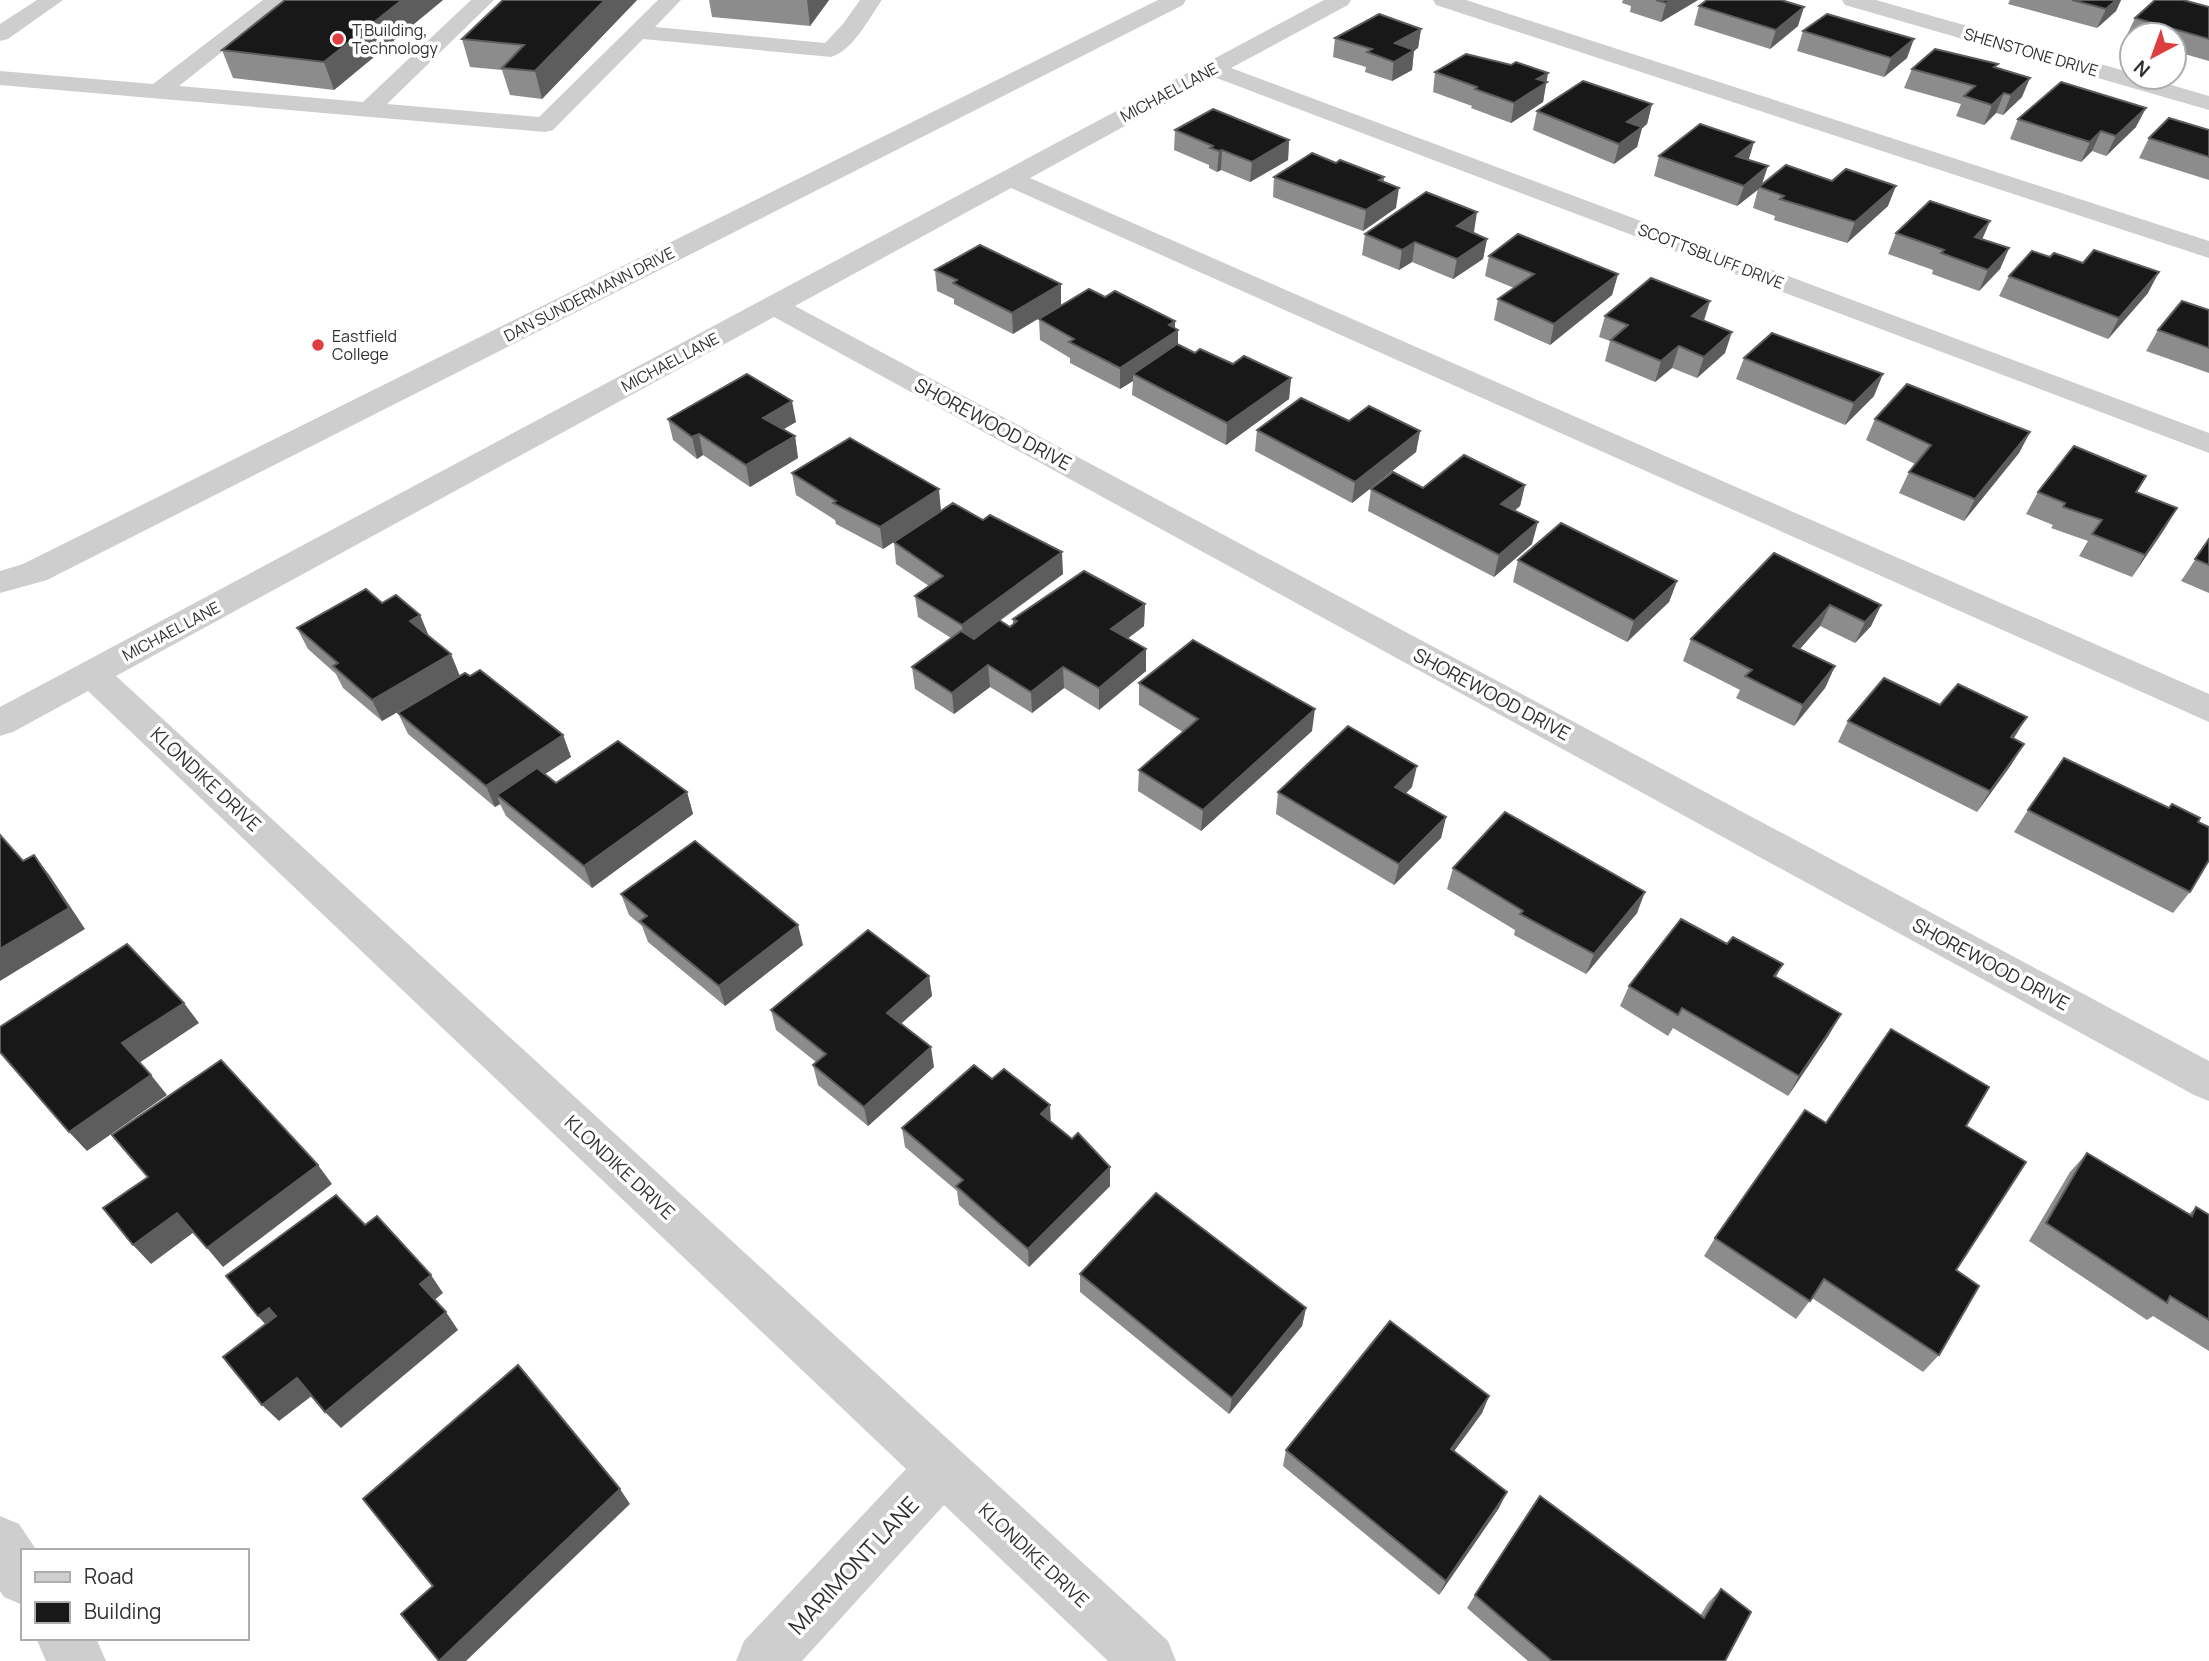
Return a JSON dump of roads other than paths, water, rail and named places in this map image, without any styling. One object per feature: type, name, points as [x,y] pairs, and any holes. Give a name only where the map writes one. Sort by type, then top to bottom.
[{"type":"street","points":[[0,34],[52,0]]},
{"type":"street","points":[[157,92],[276,0]]},
{"type":"street","points":[[368,110],[483,0]]},
{"type":"street","points":[[0,78],[545,125],[670,0]]},
{"type":"street","points":[[638,32],[831,50],[851,29],[871,0]]},
{"type":"street","name":"DAN SUNDERMANN DRIVE","points":[[0,582],[47,566],[1175,0]]},
{"type":"street","name":"MICHAEL LANE","points":[[0,723],[1340,0]]},
{"type":"street","points":[[1444,0],[2209,250]]},
{"type":"street","name":"SHENSTONE DRIVE","points":[[1853,0],[2209,103]]},
{"type":"street","points":[[0,16],[23,19]]},
{"type":"street","name":"SCOTTSBLUFF DRIVE","points":[[1213,69],[2209,444]]},
{"type":"street","points":[[1009,178],[2209,709]]},
{"type":"street","name":"SHOREWOOD DRIVE","points":[[775,306],[2209,1082]]},
{"type":"street","name":"KLONDIKE DRIVE","points":[[92,674],[1148,1661]]},
{"type":"street","name":"MARIMONT LANE","points":[[764,1661],[942,1469]]},
{"type":"street","points":[[0,1543],[21,1575]]},
{"type":"street","points":[[64,1640],[78,1661]]},
{"type":"place","name":"T Building, Technology","points":[[338,39]]},
{"type":"place","name":"Eastfield College","points":[[318,345]]}]
